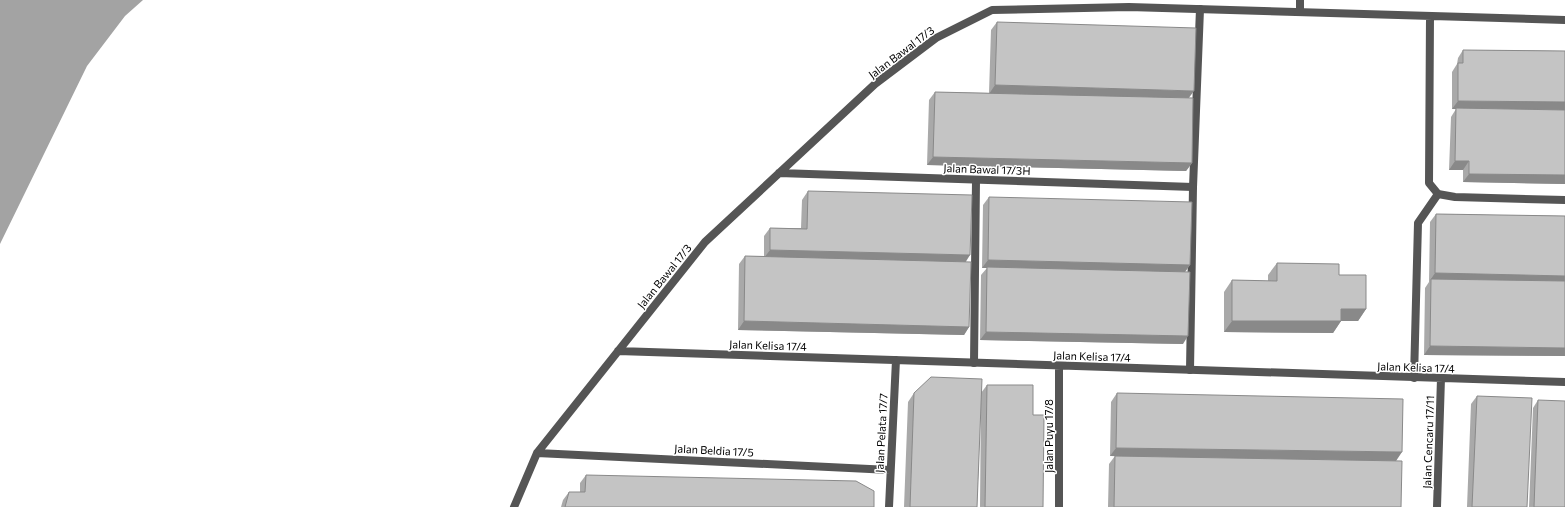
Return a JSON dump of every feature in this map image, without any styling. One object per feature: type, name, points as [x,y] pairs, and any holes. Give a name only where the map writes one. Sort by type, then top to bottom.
[{"type":"street","points":[[1300,0],[1300,12]]},
{"type":"street","name":"Jalan Bawal 17/3","points":[[514,507],[537,452],[704,242],[888,75],[936,38],[992,10],[1129,4],[1200,9],[1565,20]]},
{"type":"street","points":[[1190,370],[1193,188],[1200,9]]},
{"type":"street","points":[[1430,16],[1429,183],[1438,194],[1455,197],[1565,200]]},
{"type":"street","name":"Jalan Bawal 17/3H","points":[[779,173],[1193,188]]},
{"type":"street","points":[[974,363],[976,180]]},
{"type":"street","points":[[1414,378],[1418,223],[1438,194]]},
{"type":"street","name":"Jalan Kelisa 17/4","points":[[618,351],[1565,382]]},
{"type":"street","name":"Jalan Pelata 17/7","points":[[889,507],[896,360]]},
{"type":"street","name":"Jalan Puyu 17/8","points":[[1060,366],[1060,507]]},
{"type":"street","name":"Jalan Cencaru 17/11","points":[[1438,507],[1441,378]]},
{"type":"street","name":"Jalan Beldia 17/5","points":[[537,452],[890,470]]},
{"type":"shaded area","points":[[0,0],[143,0],[125,16],[87,66],[0,244]]},
{"type":"building","points":[[997,22],[1196,28],[1194,91],[995,85]]},
{"type":"building","points":[[1463,50],[1565,51],[1565,102],[1458,101],[1458,63],[1463,63]]},
{"type":"building","points":[[935,92],[1193,98],[1192,163],[933,157]]},
{"type":"building","points":[[1456,108],[1565,110],[1565,175],[1469,174],[1469,161],[1455,161]]},
{"type":"building","points":[[808,191],[972,195],[970,255],[770,250],[770,228],[807,229]]},
{"type":"building","points":[[989,197],[1192,202],[1190,265],[988,260]]},
{"type":"building","points":[[1436,214],[1565,216],[1565,276],[1435,273]]},
{"type":"building","points":[[745,256],[971,262],[969,327],[744,321]]},
{"type":"building","points":[[1277,263],[1339,264],[1339,275],[1366,275],[1366,309],[1341,309],[1341,321],[1232,321],[1232,280],[1277,281]]},
{"type":"building","points":[[987,267],[1190,272],[1188,336],[986,332]]},
{"type":"building","points":[[1431,279],[1565,281],[1565,348],[1430,346]]},
{"type":"building","points":[[931,377],[982,379],[977,507],[910,507],[914,393]]},
{"type":"building","points":[[987,385],[1033,385],[1033,415],[1044,415],[1043,507],[985,507]]},
{"type":"building","points":[[1117,393],[1403,399],[1402,452],[1116,448]]},
{"type":"building","points":[[1477,396],[1532,398],[1527,507],[1472,507]]},
{"type":"building","points":[[1538,400],[1565,401],[1565,507],[1534,507]]},
{"type":"building","points":[[1115,456],[1402,461],[1401,507],[1114,507]]},
{"type":"building","points":[[586,475],[856,481],[874,491],[874,507],[565,507],[569,492],[585,492]]}]
